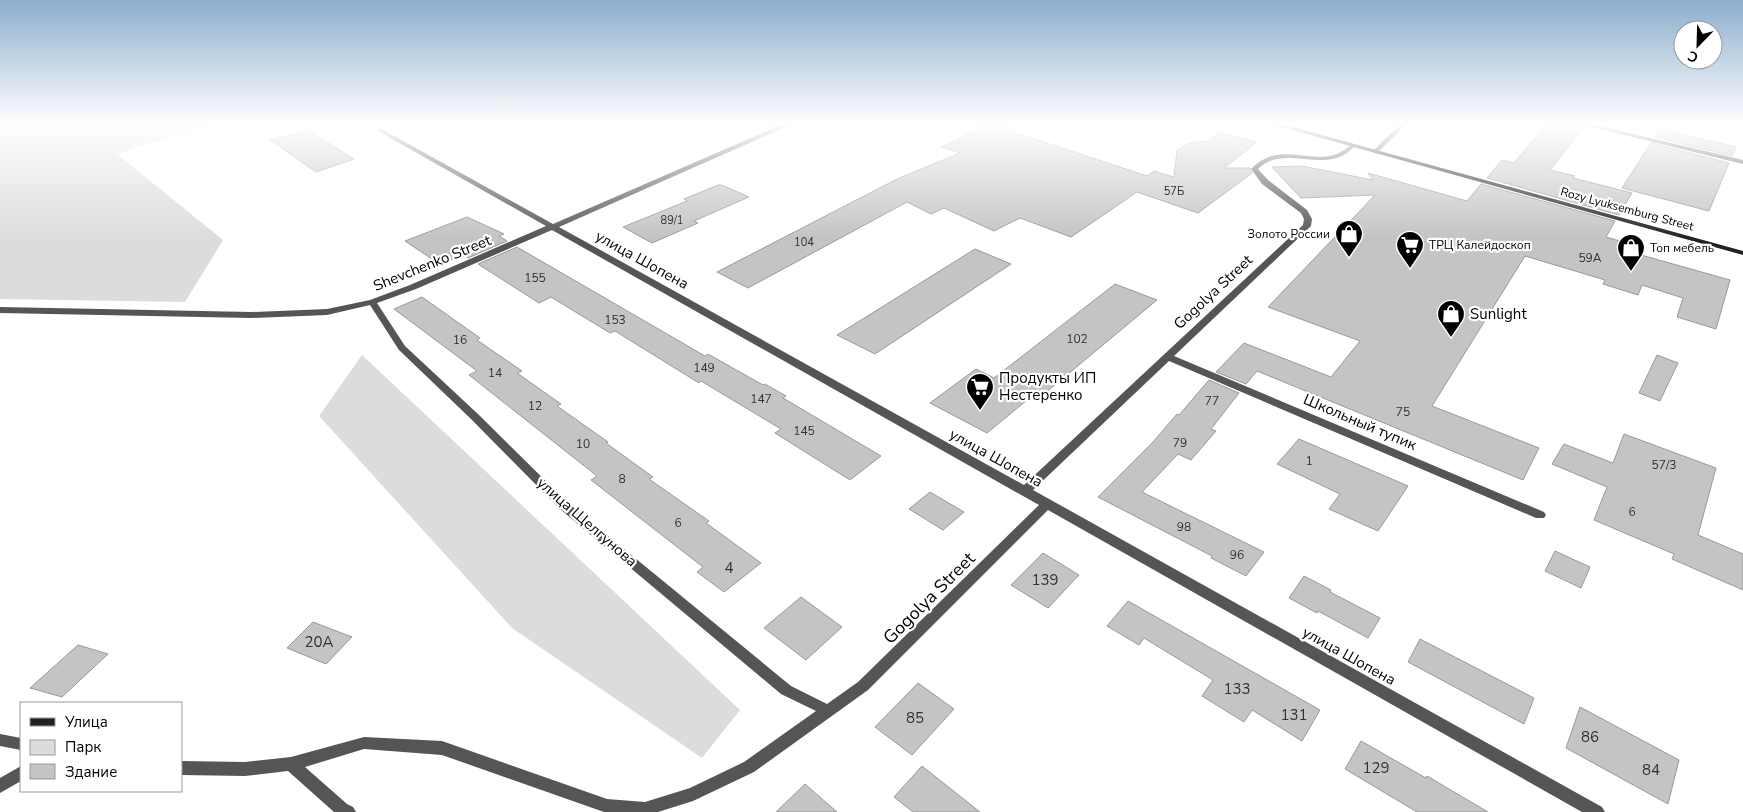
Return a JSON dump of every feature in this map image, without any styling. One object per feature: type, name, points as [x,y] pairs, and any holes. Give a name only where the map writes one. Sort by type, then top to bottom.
[{"type":"main road","name":"Rozy Lyuksemburg Street","points":[[1411,162],[1743,253]]},
{"type":"street","name":"улица Шопена","points":[[437,162],[1597,812]]},
{"type":"street","name":"Shevchenko Street","points":[[0,310],[251,315],[327,312],[372,302],[413,288],[702,162]]},
{"type":"street","name":"Gogolya Street","points":[[1025,491],[1307,226],[1308,219],[1304,212],[1265,182],[1254,169],[1259,162]]},
{"type":"street","name":"улица Щелгунова","points":[[372,302],[402,348],[475,417],[564,506],[786,690],[830,711]]},
{"type":"street","name":"Школьный тупик","points":[[1168,357],[1540,515]]},
{"type":"street","name":"Gogolya Street","points":[[292,764],[364,743],[442,748],[607,806],[645,809],[694,794],[749,767],[830,711],[862,686],[906,645],[1047,504]]},
{"type":"street","points":[[0,740],[20,744]]},
{"type":"street","points":[[182,768],[244,769],[292,764],[342,809],[348,812]]},
{"type":"street","points":[[0,786],[20,774]]},
{"type":"green space","points":[[0,162],[127,162],[223,240],[185,302],[0,299]]},
{"type":"green space","points":[[362,355],[740,710],[702,758],[512,628],[319,416]]},
{"type":"building","points":[[301,162],[346,162],[316,172]]},
{"type":"building","points":[[938,162],[1104,162],[1147,176],[1154,171],[1174,177],[1176,162],[1232,162],[1224,168],[1250,168],[1252,173],[1198,213],[1137,192],[1071,237],[1020,218],[994,231],[944,208],[931,214],[907,202],[748,288],[717,272],[897,179]]},
{"type":"building","points":[[1500,162],[1556,162],[1550,170],[1632,193],[1619,215],[1487,178]]},
{"type":"building","points":[[1639,162],[1729,163],[1709,211],[1622,188]]},
{"type":"building","points":[[1302,166],[1373,180],[1368,173],[1467,201],[1481,184],[1615,221],[1606,237],[1623,242],[1620,249],[1730,280],[1716,329],[1677,317],[1683,298],[1642,285],[1638,295],[1603,284],[1605,280],[1525,256],[1432,406],[1539,448],[1523,480],[1257,371],[1246,384],[1216,372],[1244,343],[1331,377],[1360,341],[1268,307],[1375,195],[1301,198],[1272,167]]},
{"type":"building","points":[[718,185],[749,197],[694,221],[698,223],[652,243],[623,227],[687,201],[684,199]]},
{"type":"building","points":[[467,217],[504,234],[499,236],[507,241],[468,258],[462,254],[441,265],[405,241]]},
{"type":"building","points":[[517,247],[705,356],[708,354],[786,396],[783,398],[881,456],[850,480],[775,433],[781,429],[701,381],[699,383],[615,331],[610,333],[551,297],[539,303],[478,264]]},
{"type":"building","points":[[975,249],[1011,264],[875,354],[837,335]]},
{"type":"building","points":[[1115,284],[1157,300],[1038,399],[1032,396],[987,433],[930,403],[976,369],[994,378]]},
{"type":"building","points":[[422,297],[480,338],[477,340],[522,371],[517,373],[561,404],[557,406],[608,442],[606,443],[653,477],[649,479],[709,521],[706,523],[761,563],[724,592],[697,572],[703,567],[591,480],[597,476],[469,375],[477,371],[394,309]]},
{"type":"building","points":[[1657,355],[1678,363],[1660,401],[1639,393]]},
{"type":"building","points":[[1209,380],[1239,393],[1211,429],[1216,431],[1191,460],[1178,454],[1142,492],[1264,552],[1246,576],[1211,558],[1212,556],[1098,497],[1153,442],[1177,414],[1179,415]]},
{"type":"building","points":[[1624,434],[1716,468],[1698,535],[1743,554],[1743,590],[1672,559],[1674,554],[1594,520],[1607,487],[1552,464],[1564,444],[1613,463]]},
{"type":"building","points":[[1299,439],[1408,486],[1378,531],[1329,509],[1340,494],[1277,464]]},
{"type":"building","points":[[930,492],[964,512],[943,530],[909,509]]},
{"type":"building","points":[[1555,551],[1590,567],[1581,588],[1545,571]]},
{"type":"building","points":[[1043,553],[1079,575],[1048,608],[1011,585]]},
{"type":"building","points":[[1304,576],[1380,618],[1368,638],[1318,611],[1317,613],[1289,598]]},
{"type":"building","points":[[801,597],[842,627],[806,660],[764,628]]},
{"type":"building","points":[[1128,601],[1320,710],[1302,741],[1252,710],[1244,722],[1202,696],[1213,680],[1144,638],[1139,645],[1107,626]]},
{"type":"building","points":[[313,622],[352,637],[326,664],[287,648]]},
{"type":"building","points":[[1420,639],[1534,698],[1524,724],[1408,662]]},
{"type":"building","points":[[78,645],[108,654],[62,697],[30,688]]},
{"type":"building","points":[[918,683],[954,709],[912,755],[875,727]]},
{"type":"building","points":[[1580,707],[1679,760],[1668,804],[1566,748]]},
{"type":"building","points":[[1361,741],[1426,778],[1427,776],[1488,812],[1417,812],[1345,769]]},
{"type":"building","points":[[922,766],[980,812],[913,812],[894,797]]},
{"type":"building","points":[[805,784],[837,812],[776,812]]},
{"type":"place","name":"Золото России","points":[[1349,258]]},
{"type":"place","name":"ТРЦ Калейдоскоп","points":[[1410,269]]},
{"type":"place","name":"Топ мебель","points":[[1631,272]]},
{"type":"place","name":"Sunlight","points":[[1451,338]]},
{"type":"place","name":"Продукты ИП Нестеренко","points":[[980,411]]}]
